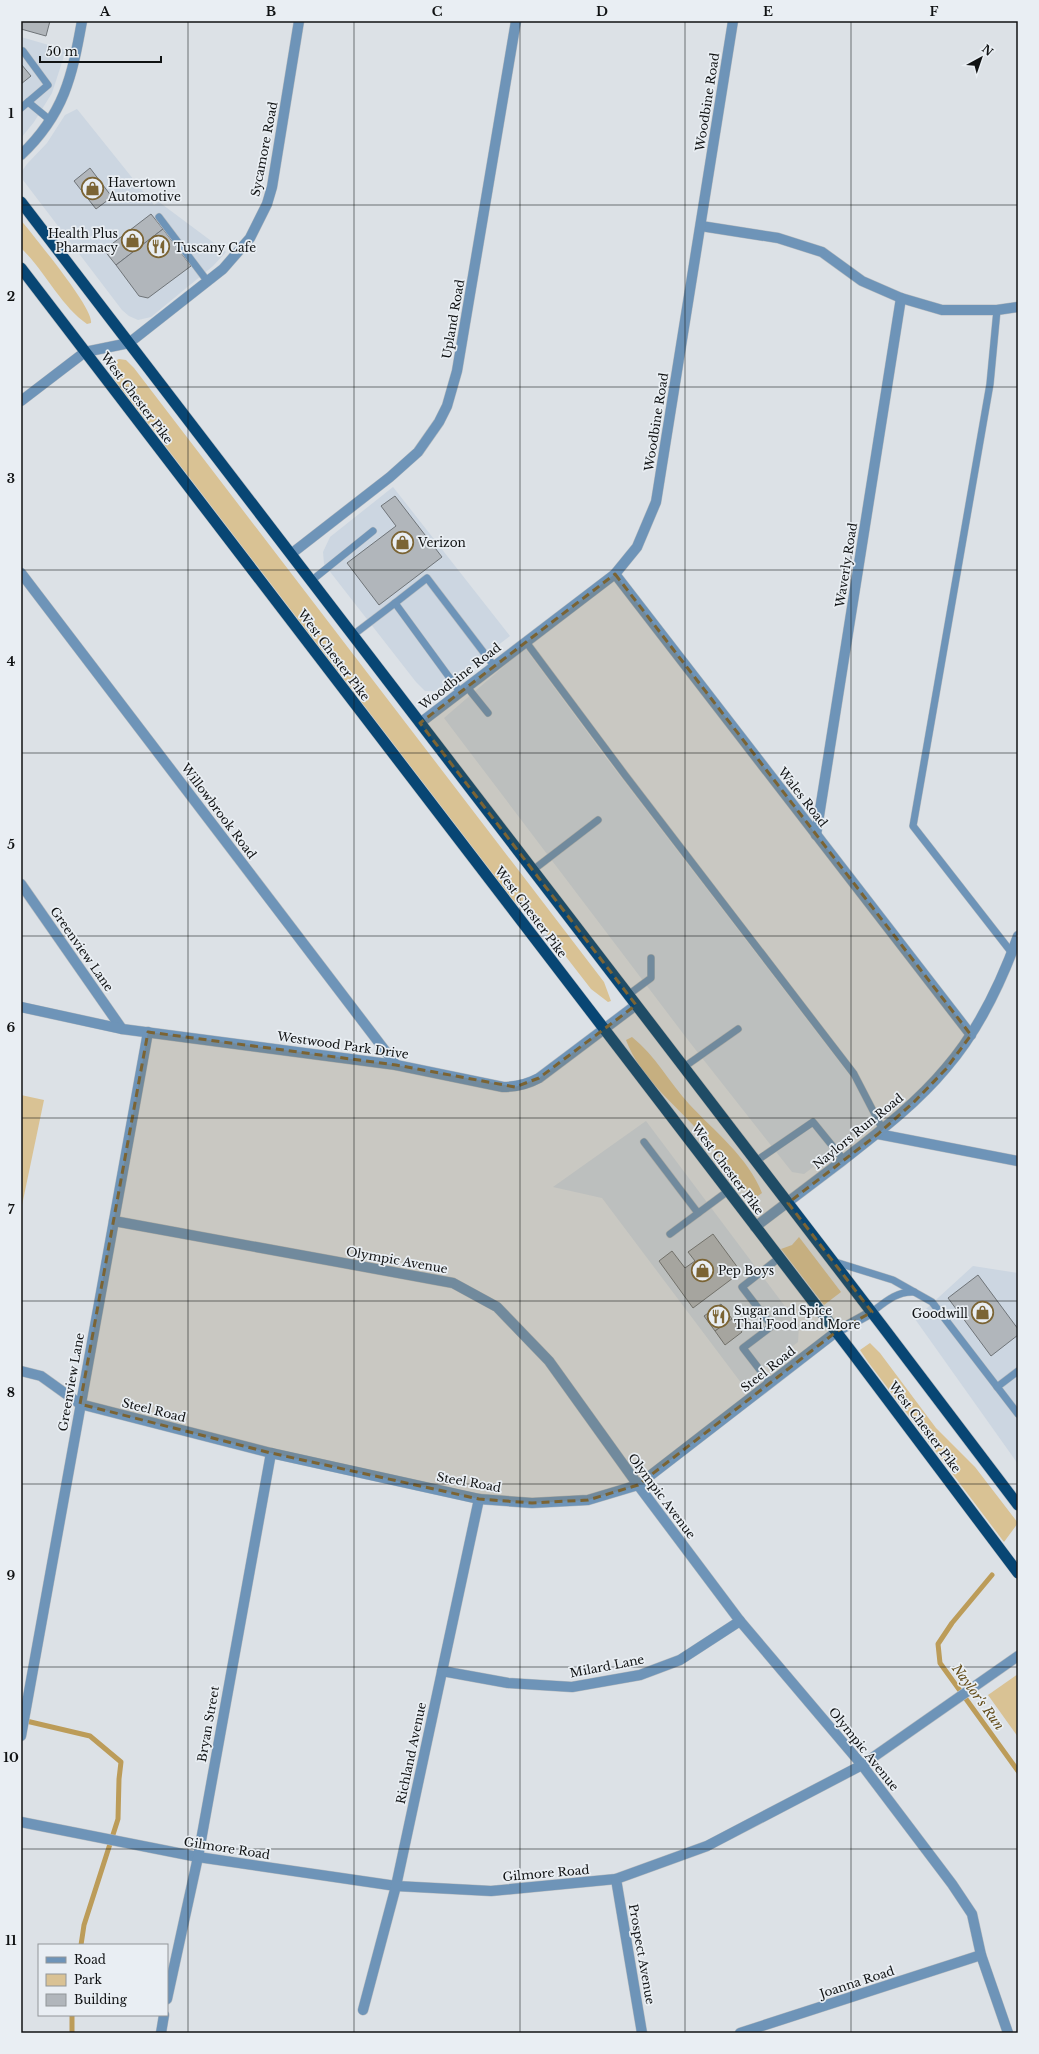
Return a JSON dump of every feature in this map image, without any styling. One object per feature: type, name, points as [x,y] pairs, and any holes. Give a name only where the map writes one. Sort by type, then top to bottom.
[{"type":"highway","points":[[21,202],[788,1202],[1018,1505]]},
{"type":"highway","name":"West Chester Pike","points":[[21,268],[836,1332],[1018,1573]]},
{"type":"street","points":[[21,155],[50,120],[62,100],[70,81],[82,21]]},
{"type":"street","name":"Sycamore Road","points":[[129,343],[208,282],[233,259],[250,238],[267,204],[272,187],[299,21]]},
{"type":"street","name":"Upland Road","points":[[291,554],[405,465],[429,438],[447,406],[457,371],[516,21]]},
{"type":"street","name":"Woodbine Road","points":[[420,723],[614,574],[637,547],[656,502],[733,21]]},
{"type":"street","points":[[701,226],[778,238],[822,252],[862,281],[901,298],[942,310],[997,310],[1018,307]]},
{"type":"street","name":"Waverly Road","points":[[816,835],[901,298]]},
{"type":"street","points":[[21,401],[85,352],[129,343]]},
{"type":"street","name":"Willowbrook Road","points":[[21,573],[396,1065]]},
{"type":"street","name":"Wales Road","points":[[614,574],[971,1035]]},
{"type":"street","name":"Greenview Lane","points":[[21,884],[122,1029]]},
{"type":"street","name":"Naylors Run Road","points":[[755,1227],[880,1132],[914,1102],[946,1069],[971,1035],[992,998],[1018,936]]},
{"type":"street","name":"Westwood Park Drive","points":[[21,1007],[122,1029],[396,1065],[503,1087],[515,1087],[528,1084],[539,1078],[636,1005]]},
{"type":"street","name":"Greenview Lane","points":[[21,1736],[148,1032]]},
{"type":"street","points":[[880,1132],[1018,1161]]},
{"type":"street","name":"Olympic Avenue","points":[[114,1221],[453,1283],[497,1307],[549,1361],[638,1485],[740,1621],[862,1765],[952,1884],[972,1914],[981,1955],[1008,2033]]},
{"type":"street","name":"Steel Road","points":[[21,1371],[40,1376],[80,1404],[271,1453],[479,1499],[532,1503],[588,1500],[638,1485],[836,1332],[872,1312]]},
{"type":"street","name":"Bryan Street","points":[[168,1994],[198,1858],[271,1453]]},
{"type":"street","name":"Richland Avenue","points":[[363,2010],[396,1886],[479,1499]]},
{"type":"street","name":"Milard Lane","points":[[442,1671],[508,1683],[572,1687],[640,1675],[680,1660],[740,1621]]},
{"type":"street","name":"Gilmore Road","points":[[21,1822],[198,1858],[396,1886],[491,1891],[616,1879],[707,1846],[862,1765],[978,1686],[1018,1656]]},
{"type":"street","name":"Prospect Avenue","points":[[616,1879],[642,2033]]},
{"type":"street","name":"Joanna Road","points":[[740,2033],[981,1955]]},
{"type":"street","points":[[161,2033],[164,2016]]},
{"type":"lane","points":[[21,108],[48,85],[23,51]]},
{"type":"lane","points":[[28,102],[50,120]]},
{"type":"lane","points":[[159,217],[208,282]]},
{"type":"lane","points":[[997,310],[990,384],[913,826],[1012,953]]},
{"type":"lane","points":[[311,580],[373,531]]},
{"type":"lane","points":[[353,635],[428,578],[494,666]]},
{"type":"lane","points":[[395,603],[463,690],[488,713]]},
{"type":"lane","points":[[526,642],[624,775],[854,1074],[880,1132]]},
{"type":"lane","points":[[533,870],[598,820]]},
{"type":"lane","points":[[628,995],[651,978],[651,958]]},
{"type":"lane","points":[[684,1067],[738,1029]]},
{"type":"lane","points":[[756,1161],[813,1122],[843,1160]]},
{"type":"lane","points":[[644,1142],[698,1213]]},
{"type":"lane","points":[[670,1234],[728,1191]]},
{"type":"lane","points":[[770,1383],[743,1348],[772,1326],[742,1287],[779,1258]]},
{"type":"lane","points":[[832,1261],[893,1280],[925,1297],[937,1308],[1018,1414]]},
{"type":"lane","points":[[872,1312],[898,1294],[906,1292],[915,1293]]},
{"type":"lane","points":[[997,1388],[1018,1371]]},
{"type":"highlighted area","points":[[615,574],[971,1035],[946,1069],[914,1102],[878,1134],[788,1203],[872,1312],[836,1332],[638,1485],[588,1500],[532,1503],[479,1499],[271,1453],[80,1404],[148,1032],[396,1065],[515,1087],[539,1078],[636,1005],[420,723]]},
{"type":"shaded area","points":[[21,37],[66,50],[52,93],[34,122],[21,138]]},
{"type":"shaded area","points":[[77,109],[154,205],[159,202],[226,252],[213,266],[151,317],[138,320],[129,316],[122,310],[23,180],[22,171],[27,164],[47,143],[65,115]]},
{"type":"shaded area","points":[[393,487],[510,636],[442,688],[434,691],[425,691],[416,682],[324,564],[323,552],[330,537]]},
{"type":"shaded area","points":[[525,648],[607,759],[881,1116],[804,1174],[792,1172],[688,1040],[444,718]]},
{"type":"shaded area","points":[[646,1121],[799,1325],[798,1342],[742,1384],[602,1198],[553,1187]]},
{"type":"shaded area","points":[[973,1266],[1018,1273],[1018,1464],[915,1319]]},
{"type":"green space","points":[[21,220],[73,288],[83,303],[91,323],[87,324],[77,316],[61,298],[30,257],[21,248]]},
{"type":"green space","points":[[119,359],[126,360],[134,368],[604,982],[611,1001],[608,1002],[591,989],[553,940],[513,900],[117,383],[113,376],[111,366]]},
{"type":"green space","points":[[632,1037],[655,1060],[689,1104],[730,1145],[756,1180],[762,1193],[755,1198],[747,1191],[702,1135],[649,1079],[632,1054],[626,1040]]},
{"type":"green space","points":[[21,1095],[44,1100],[21,1210]]},
{"type":"green space","points":[[799,1237],[841,1292],[824,1305],[781,1249],[792,1245]]},
{"type":"green space","points":[[870,1343],[880,1353],[936,1428],[975,1467],[1018,1523],[1004,1542],[868,1362],[860,1350]]},
{"type":"green space","points":[[1018,1674],[1018,1737],[988,1695]]},
{"type":"building","points":[[21,21],[50,21],[46,36],[21,29]]},
{"type":"building","points":[[21,64],[31,76],[21,84]]},
{"type":"building","name":"Havertown Automotive","points":[[90,168],[112,197],[96,209],[74,181]]},
{"type":"building","name":"Health Plus Pharmacy","points":[[151,214],[163,229],[116,265],[104,250]]},
{"type":"building","name":"Tuscany Cafe","points":[[163,229],[191,266],[148,298],[139,296],[116,265]]},
{"type":"building","name":"Verizon","points":[[395,496],[442,557],[379,605],[347,563],[396,526],[381,506]]},
{"type":"building","name":"Pep Boys","points":[[713,1234],[741,1272],[693,1308],[659,1261],[672,1251],[685,1268],[695,1261],[688,1252]]},
{"type":"building","name":"Goodwill","points":[[978,1275],[1018,1329],[1018,1335],[991,1356],[948,1298]]},
{"type":"building","name":"Sugar and Spice Thai Food and More","points":[[721,1304],[732,1319],[715,1331],[704,1316]]},
{"type":"building","points":[[732,1319],[742,1332],[725,1345],[715,1331]]},
{"type":"waterway","name":"Naylor's Run","points":[[992,1575],[952,1623],[938,1644],[940,1663],[1018,1771]]},
{"type":"waterway","points":[[22,1720],[90,1736],[121,1762],[118,1819],[84,1925],[81,1944]]},
{"type":"waterway","points":[[72,2016],[72,2033]]},
{"type":"place","name":"Havertown Automotive","points":[[93,189]]},
{"type":"place","name":"Health Plus Pharmacy","points":[[133,240]]},
{"type":"place","name":"Tuscany Cafe","points":[[158,247]]},
{"type":"place","name":"Verizon","points":[[403,542]]},
{"type":"place","name":"Pep Boys","points":[[703,1270]]},
{"type":"place","name":"Goodwill","points":[[983,1313]]},
{"type":"place","name":"Sugar and Spice Thai Food and More","points":[[718,1317]]}]
